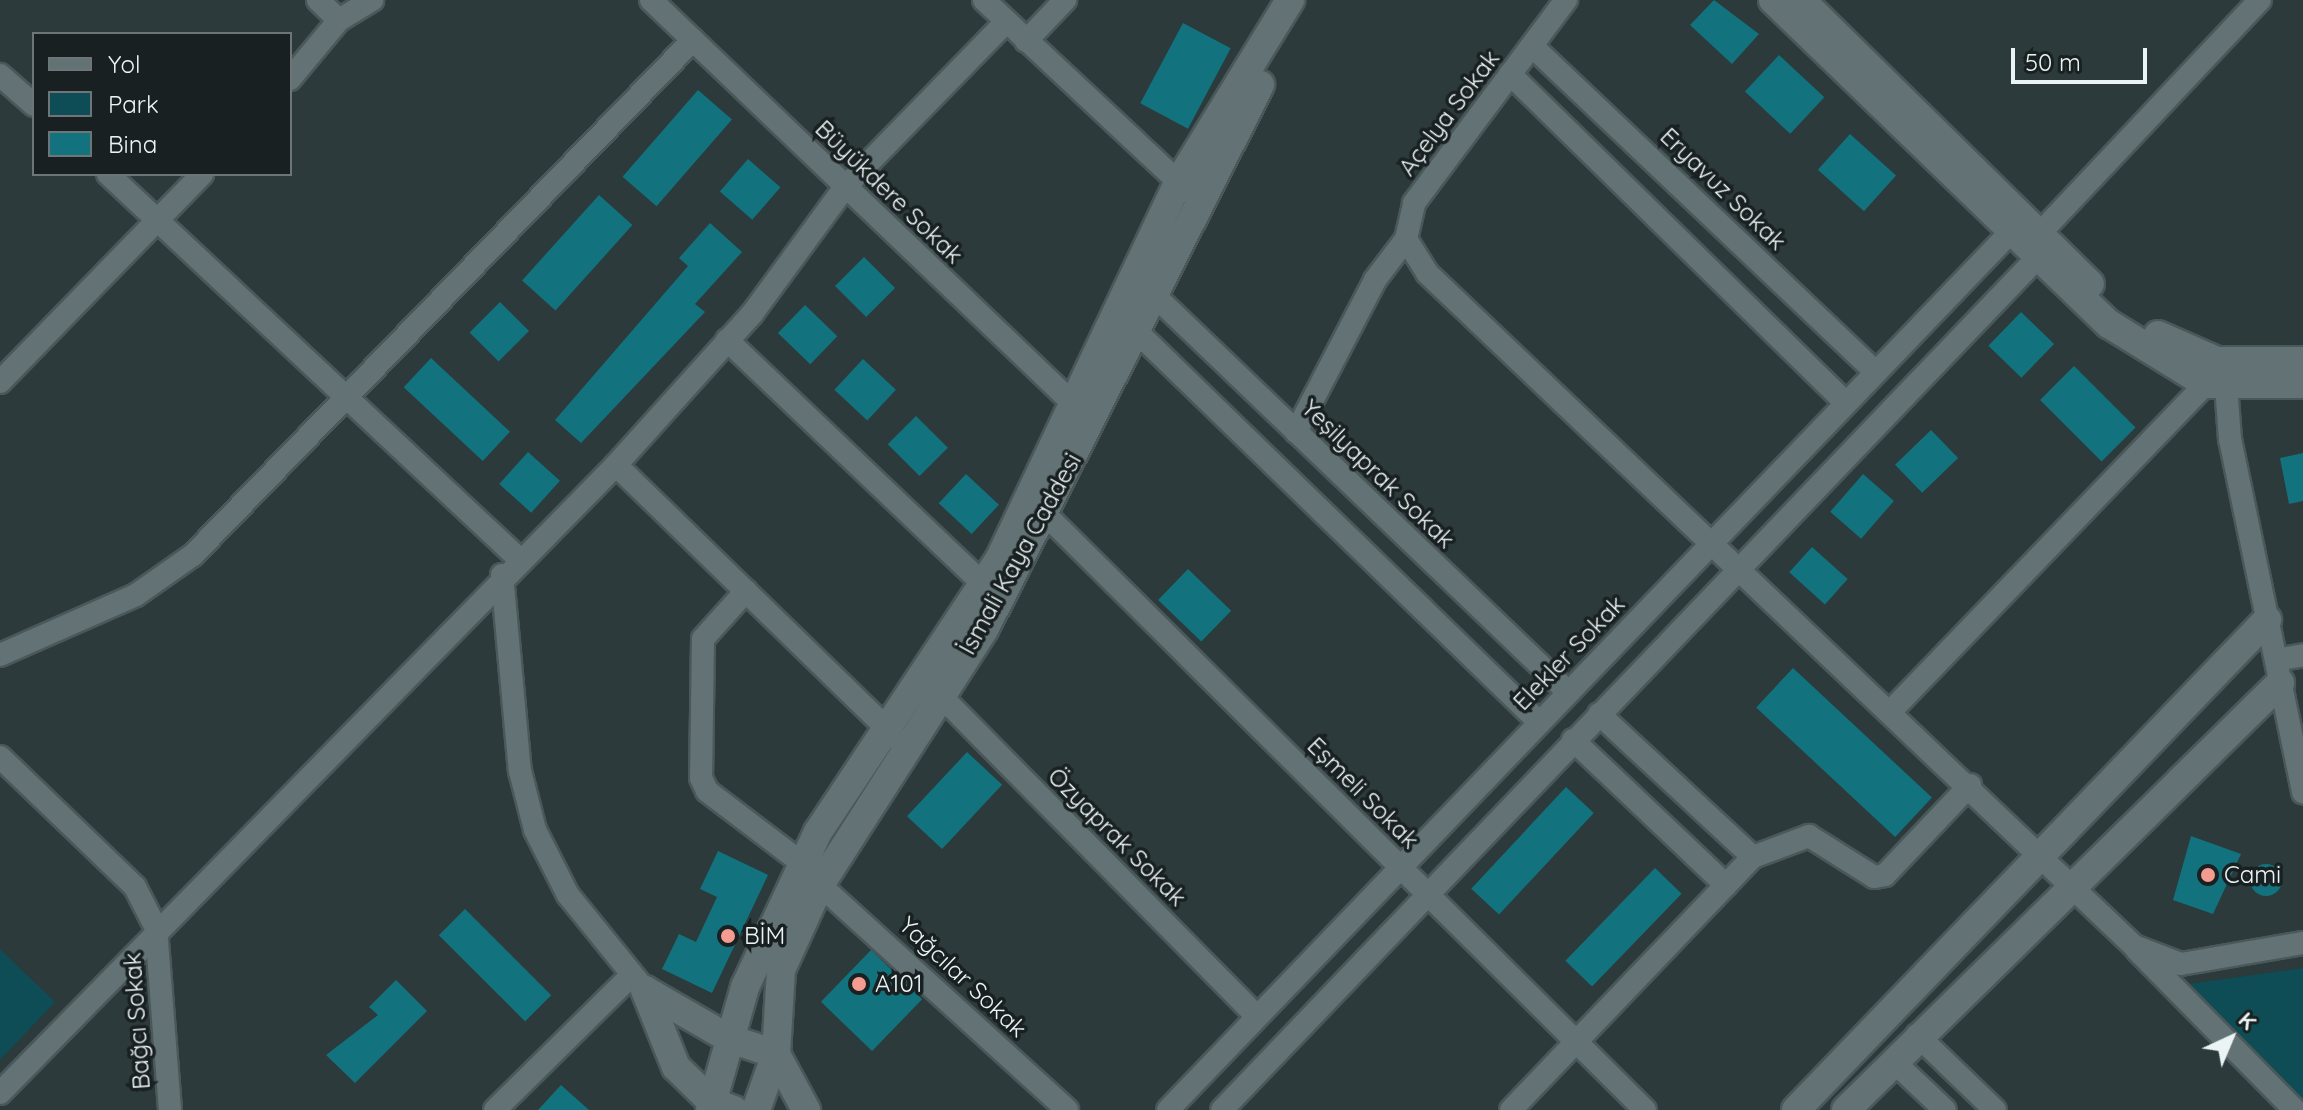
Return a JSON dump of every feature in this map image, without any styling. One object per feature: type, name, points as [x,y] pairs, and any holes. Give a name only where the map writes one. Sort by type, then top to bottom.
[{"type":"street","points":[[318,0],[339,20]]},
{"type":"street","points":[[292,77],[339,20],[372,0]]},
{"type":"street","name":"Büyükdere Sokak","points":[[651,0],[1091,422]]},
{"type":"street","points":[[616,465],[896,737],[992,592],[1070,401],[1188,192],[984,0]]},
{"type":"street","points":[[1026,41],[1065,0]]},
{"type":"street","name":"Açelya Sokak","points":[[1296,432],[1375,280],[1406,239],[1414,203],[1566,0]]},
{"type":"street","points":[[1773,0],[2029,242],[2126,319],[2185,350],[2248,364],[2303,361]]},
{"type":"street","points":[[1222,1110],[1573,740],[1742,569],[2029,242],[2260,0]]},
{"type":"street","name":"İsmali Kaya Caddesi","points":[[756,1110],[776,1054],[781,970],[811,874],[896,737],[939,694],[992,592],[1044,513],[1153,294],[1188,192],[1300,1]]},
{"type":"street","points":[[1814,4],[2029,242],[2109,324],[2216,384],[2303,384]]},
{"type":"street","points":[[0,1093],[142,953],[156,928],[518,558],[616,465],[727,340],[845,187],[1006,22]]},
{"type":"street","points":[[0,655],[136,595],[193,555],[693,40]]},
{"type":"street","name":"Eryavuz Sokak","points":[[1532,46],[1876,372]]},
{"type":"street","points":[[1510,74],[1846,403]]},
{"type":"street","points":[[0,75],[32,103]]},
{"type":"street","points":[[110,176],[518,558]]},
{"type":"street","points":[[0,382],[200,176]]},
{"type":"street","points":[[1406,239],[1427,273],[1970,785],[2295,1110]]},
{"type":"street","name":"Elekler Sokak","points":[[1168,1110],[1876,372],[2029,242]]},
{"type":"street","name":"Yeşilyaprak Sokak","points":[[1153,294],[1568,692]]},
{"type":"street","points":[[1135,330],[1539,722]]},
{"type":"street","points":[[727,340],[992,592]]},
{"type":"street","points":[[2216,384],[2303,793]]},
{"type":"street","points":[[1892,710],[2216,384]]},
{"type":"street","name":"Eşmeli Sokak","points":[[1044,513],[1645,1110]]},
{"type":"street","points":[[502,575],[520,771],[535,830],[568,895],[639,982],[676,1067],[719,1107]]},
{"type":"street","name":"Yağcılar Sokak","points":[[746,591],[703,639],[701,778],[707,791],[811,874],[1067,1110]]},
{"type":"street","points":[[1796,1110],[2267,620]]},
{"type":"street","points":[[1846,1110],[1917,1035],[2072,885],[2278,672],[2303,655]]},
{"type":"street","name":"Özyaprak Sokak","points":[[939,694],[1257,1017]]},
{"type":"street","points":[[1599,714],[1753,857]]},
{"type":"street","points":[[1573,740],[1726,885]]},
{"type":"street","points":[[0,757],[135,887],[156,928]]},
{"type":"street","points":[[1511,1110],[1753,857],[1809,836],[1874,877],[1885,875],[1970,785]]},
{"type":"street","points":[[719,1107],[730,1039],[745,987],[811,874]]},
{"type":"street","name":"Bağcı Sokak","points":[[156,928],[170,1110]]},
{"type":"street","points":[[2134,946],[2181,964],[2303,943]]},
{"type":"street","points":[[639,982],[730,1039],[776,1054],[806,1110]]},
{"type":"street","points":[[495,1110],[639,982]]},
{"type":"street","points":[[1917,1035],[1995,1110]]},
{"type":"street","points":[[1893,1061],[1945,1110]]},
{"type":"green space","points":[[0,949],[55,1002],[0,1060]]},
{"type":"green space","points":[[2303,968],[2303,1101],[2189,984]]},
{"type":"building","points":[[1714,0],[1759,34],[1732,64],[1690,25]]},
{"type":"building","points":[[1183,23],[1231,48],[1188,129],[1140,103]]},
{"type":"building","points":[[1779,55],[1824,97],[1790,134],[1745,92]]},
{"type":"building","points":[[698,90],[732,120],[657,206],[623,177]]},
{"type":"building","points":[[1850,134],[1896,175],[1864,211],[1818,170]]},
{"type":"building","points":[[748,159],[780,187],[752,220],[720,191]]},
{"type":"building","points":[[599,195],[632,225],[555,311],[522,280]]},
{"type":"building","points":[[710,223],[742,252],[695,304],[705,312],[581,443],[555,420],[688,266],[679,258]]},
{"type":"building","points":[[864,257],[895,288],[866,317],[835,286]]},
{"type":"building","points":[[500,302],[529,331],[499,361],[470,332]]},
{"type":"building","points":[[805,305],[837,336],[810,364],[778,333]]},
{"type":"building","points":[[2021,312],[2054,344],[2021,378],[1988,346]]},
{"type":"building","points":[[431,358],[510,432],[483,461],[404,387]]},
{"type":"building","points":[[863,359],[896,390],[867,420],[834,390]]},
{"type":"building","points":[[2074,366],[2136,428],[2102,461],[2040,400]]},
{"type":"building","points":[[916,416],[948,448],[920,476],[888,444]]},
{"type":"building","points":[[1931,430],[1958,458],[1922,493],[1895,465]]},
{"type":"building","points":[[528,452],[560,481],[531,513],[499,484]]},
{"type":"building","points":[[2303,453],[2303,501],[2289,504],[2280,458]]},
{"type":"building","points":[[966,474],[999,505],[972,534],[939,503]]},
{"type":"building","points":[[1863,474],[1894,501],[1861,539],[1830,512]]},
{"type":"building","points":[[1812,547],[1848,579],[1825,604],[1789,572]]},
{"type":"building","points":[[1188,569],[1231,611],[1201,642],[1158,600]]},
{"type":"building","points":[[1793,668],[1932,798],[1895,837],[1756,707]]},
{"type":"building","points":[[967,752],[1002,785],[942,849],[907,816]]},
{"type":"building","points":[[1566,787],[1594,813],[1499,915],[1471,889]]},
{"type":"building","name":"Cami","points":[[2191,836],[2241,854],[2213,914],[2173,900]]},
{"type":"building","points":[[718,851],[768,875],[712,993],[662,969],[679,934],[696,942],[717,897],[700,889]]},
{"type":"building","points":[[2266,864],[2277,869],[2282,880],[2277,891],[2266,896],[2255,891],[2250,880],[2255,869]]},
{"type":"building","points":[[1655,868],[1682,894],[1592,986],[1565,961]]},
{"type":"building","points":[[465,909],[551,995],[525,1021],[439,935]]},
{"type":"building","points":[[871,950],[922,999],[872,1051],[821,1002]]},
{"type":"building","points":[[396,980],[427,1011],[355,1083],[326,1055],[378,1015],[369,1007]]},
{"type":"building","points":[[561,1085],[589,1110],[538,1110]]},
{"type":"place","name":"Cami","points":[[2208,875]]},
{"type":"place","name":"BİM","points":[[728,936]]},
{"type":"place","name":"A101","points":[[859,984]]}]
